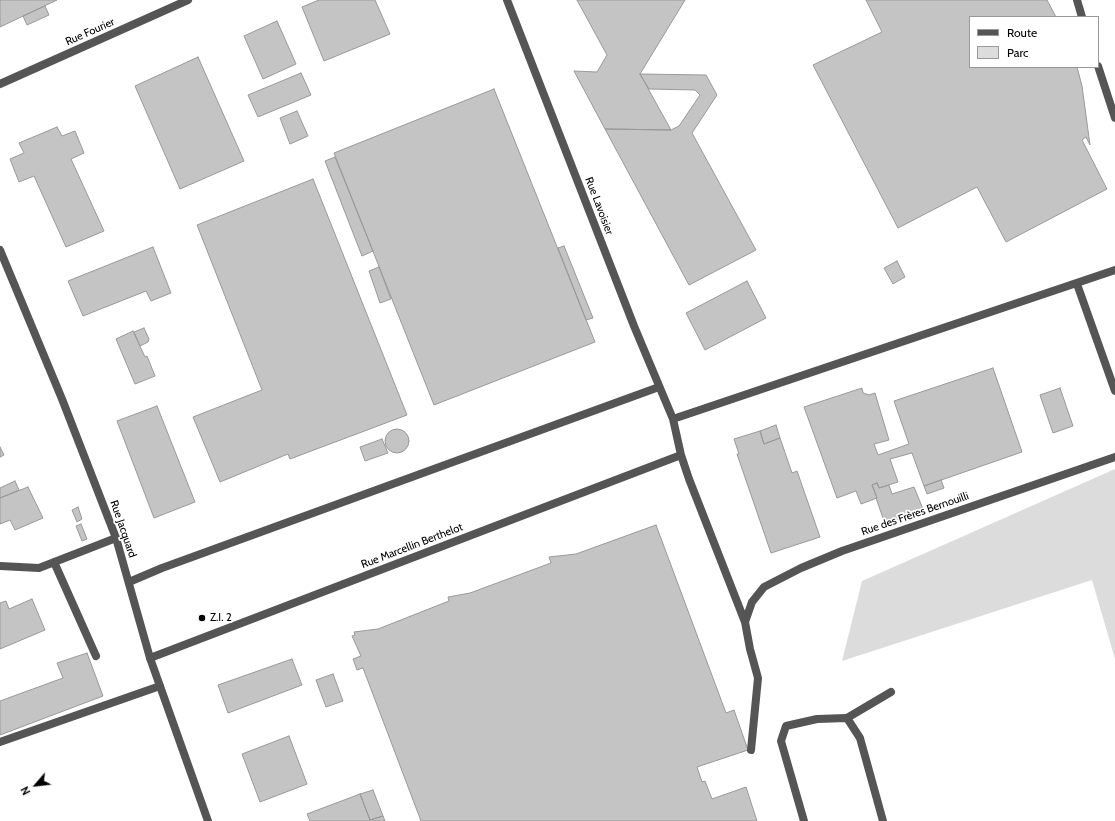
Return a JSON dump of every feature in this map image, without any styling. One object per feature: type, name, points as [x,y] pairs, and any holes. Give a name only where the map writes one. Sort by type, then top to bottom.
[{"type":"street","name":"Rue Fourier","points":[[0,84],[188,0]]},
{"type":"street","name":"Rue Lavoisier","points":[[507,0],[673,420]]},
{"type":"street","points":[[1077,0],[1082,16]]},
{"type":"street","points":[[1099,68],[1115,118]]},
{"type":"street","name":"Rue Jacquard","points":[[1,256],[62,399],[116,538],[150,658],[208,821]]},
{"type":"street","points":[[751,750],[758,678],[744,622],[689,479],[681,455],[673,420],[1115,270]]},
{"type":"street","points":[[1077,284],[1115,391]]},
{"type":"street","points":[[129,582],[162,568],[659,386]]},
{"type":"street","name":"Rue Marcellin Berthelot","points":[[150,658],[681,455]]},
{"type":"street","name":"Rue des Frères Bernouilli","points":[[744,622],[752,602],[764,587],[801,568],[842,551],[1115,457]]},
{"type":"street","points":[[0,566],[39,568],[116,538]]},
{"type":"street","points":[[54,562],[96,656]]},
{"type":"street","points":[[0,742],[160,686]]},
{"type":"street","points":[[804,821],[781,741],[786,726],[817,719],[847,718],[891,692]]},
{"type":"street","points":[[847,718],[860,738],[883,821]]},
{"type":"green space","points":[[1115,469],[1115,659],[1092,580],[842,661],[862,581]]},
{"type":"building","points":[[0,0],[57,0],[0,27]]},
{"type":"building","points":[[319,0],[375,0],[390,34],[324,61],[302,7]]},
{"type":"building","points":[[577,0],[685,0],[640,74],[671,130],[605,129],[574,71],[597,72],[607,55]]},
{"type":"building","points":[[866,0],[1047,0],[1055,16],[969,16],[969,68],[1077,68],[1082,86],[1090,145],[1086,137],[1082,140],[1107,189],[1006,242],[977,187],[898,228],[813,65],[882,32]]},
{"type":"building","points":[[45,6],[49,15],[27,25],[23,16]]},
{"type":"building","points":[[277,21],[296,64],[263,79],[244,36]]},
{"type":"building","points":[[198,57],[244,161],[180,189],[135,86]]},
{"type":"building","points":[[301,73],[311,95],[258,117],[248,95]]},
{"type":"building","points":[[640,74],[706,75],[717,95],[692,133],[756,250],[689,285],[605,129],[671,130],[679,126],[700,95],[695,90],[649,89]]},
{"type":"building","points":[[494,89],[595,342],[434,405],[334,153]]},
{"type":"building","points":[[297,111],[308,136],[290,144],[280,118]]},
{"type":"building","points":[[57,127],[62,136],[75,131],[84,153],[71,159],[104,231],[66,247],[34,176],[19,182],[10,159],[24,153],[19,143]]},
{"type":"building","points":[[335,157],[373,251],[362,256],[325,161]]},
{"type":"building","points":[[313,179],[407,415],[290,459],[288,454],[220,482],[193,417],[262,390],[197,225]]},
{"type":"building","points":[[564,246],[593,318],[586,320],[558,248]]},
{"type":"building","points":[[153,247],[171,293],[151,301],[146,291],[83,316],[68,281]]},
{"type":"building","points":[[897,261],[905,277],[893,284],[884,268]]},
{"type":"building","points":[[379,267],[391,299],[380,303],[369,271]]},
{"type":"building","points":[[747,281],[766,318],[705,350],[686,313]]},
{"type":"building","points":[[144,328],[149,339],[148,342],[140,346],[134,332]]},
{"type":"building","points":[[133,331],[145,357],[147,356],[155,376],[135,384],[116,339]]},
{"type":"building","points":[[993,368],[1022,452],[924,486],[912,453],[890,459],[898,482],[879,488],[877,483],[872,485],[877,498],[861,504],[856,491],[837,498],[804,407],[862,388],[863,393],[869,395],[875,393],[889,440],[874,444],[878,455],[909,444],[894,401]]},
{"type":"building","points":[[1060,388],[1073,426],[1053,433],[1040,395]]},
{"type":"building","points":[[157,406],[195,502],[154,518],[117,421]]},
{"type":"building","points":[[776,425],[780,438],[764,444],[760,431]]},
{"type":"building","points":[[397,429],[406,432],[409,441],[406,450],[397,453],[388,450],[385,441],[388,432]]},
{"type":"building","points":[[760,431],[764,444],[780,438],[792,473],[797,471],[820,537],[771,553],[737,454],[739,454],[734,439]]},
{"type":"building","points":[[382,439],[388,453],[365,461],[360,447]]},
{"type":"building","points":[[0,447],[4,455],[0,457]]},
{"type":"building","points":[[941,480],[944,488],[927,494],[924,486]]},
{"type":"building","points":[[15,481],[19,490],[0,498],[0,488]]},
{"type":"building","points":[[877,483],[879,488],[889,485],[892,494],[914,487],[923,509],[885,524],[872,485]]},
{"type":"building","points":[[28,487],[43,518],[15,530],[10,520],[0,524],[0,498]]},
{"type":"building","points":[[78,507],[82,519],[77,522],[72,510]]},
{"type":"building","points":[[81,524],[87,539],[82,541],[76,526]]},
{"type":"building","points":[[656,525],[726,713],[734,710],[748,750],[697,767],[702,782],[705,781],[712,799],[746,787],[757,821],[421,821],[363,668],[357,670],[353,659],[361,656],[352,636],[355,635],[354,632],[378,629],[449,601],[448,597],[470,593],[551,563],[549,557],[576,554]]},
{"type":"building","points":[[32,599],[45,630],[0,649],[0,603],[6,601],[9,609]]},
{"type":"building","points":[[87,653],[103,696],[0,735],[0,701],[63,678],[57,663]]},
{"type":"building","points":[[292,659],[302,685],[228,713],[218,685]]},
{"type":"building","points":[[333,674],[343,701],[326,707],[316,680]]},
{"type":"building","points":[[289,736],[307,784],[260,802],[242,754]]},
{"type":"building","points":[[373,790],[383,816],[370,820],[360,794]]},
{"type":"building","points":[[360,794],[370,820],[383,816],[385,821],[310,821],[307,814]]},
{"type":"place","name":"Z.I. 2","points":[[202,618]]}]
